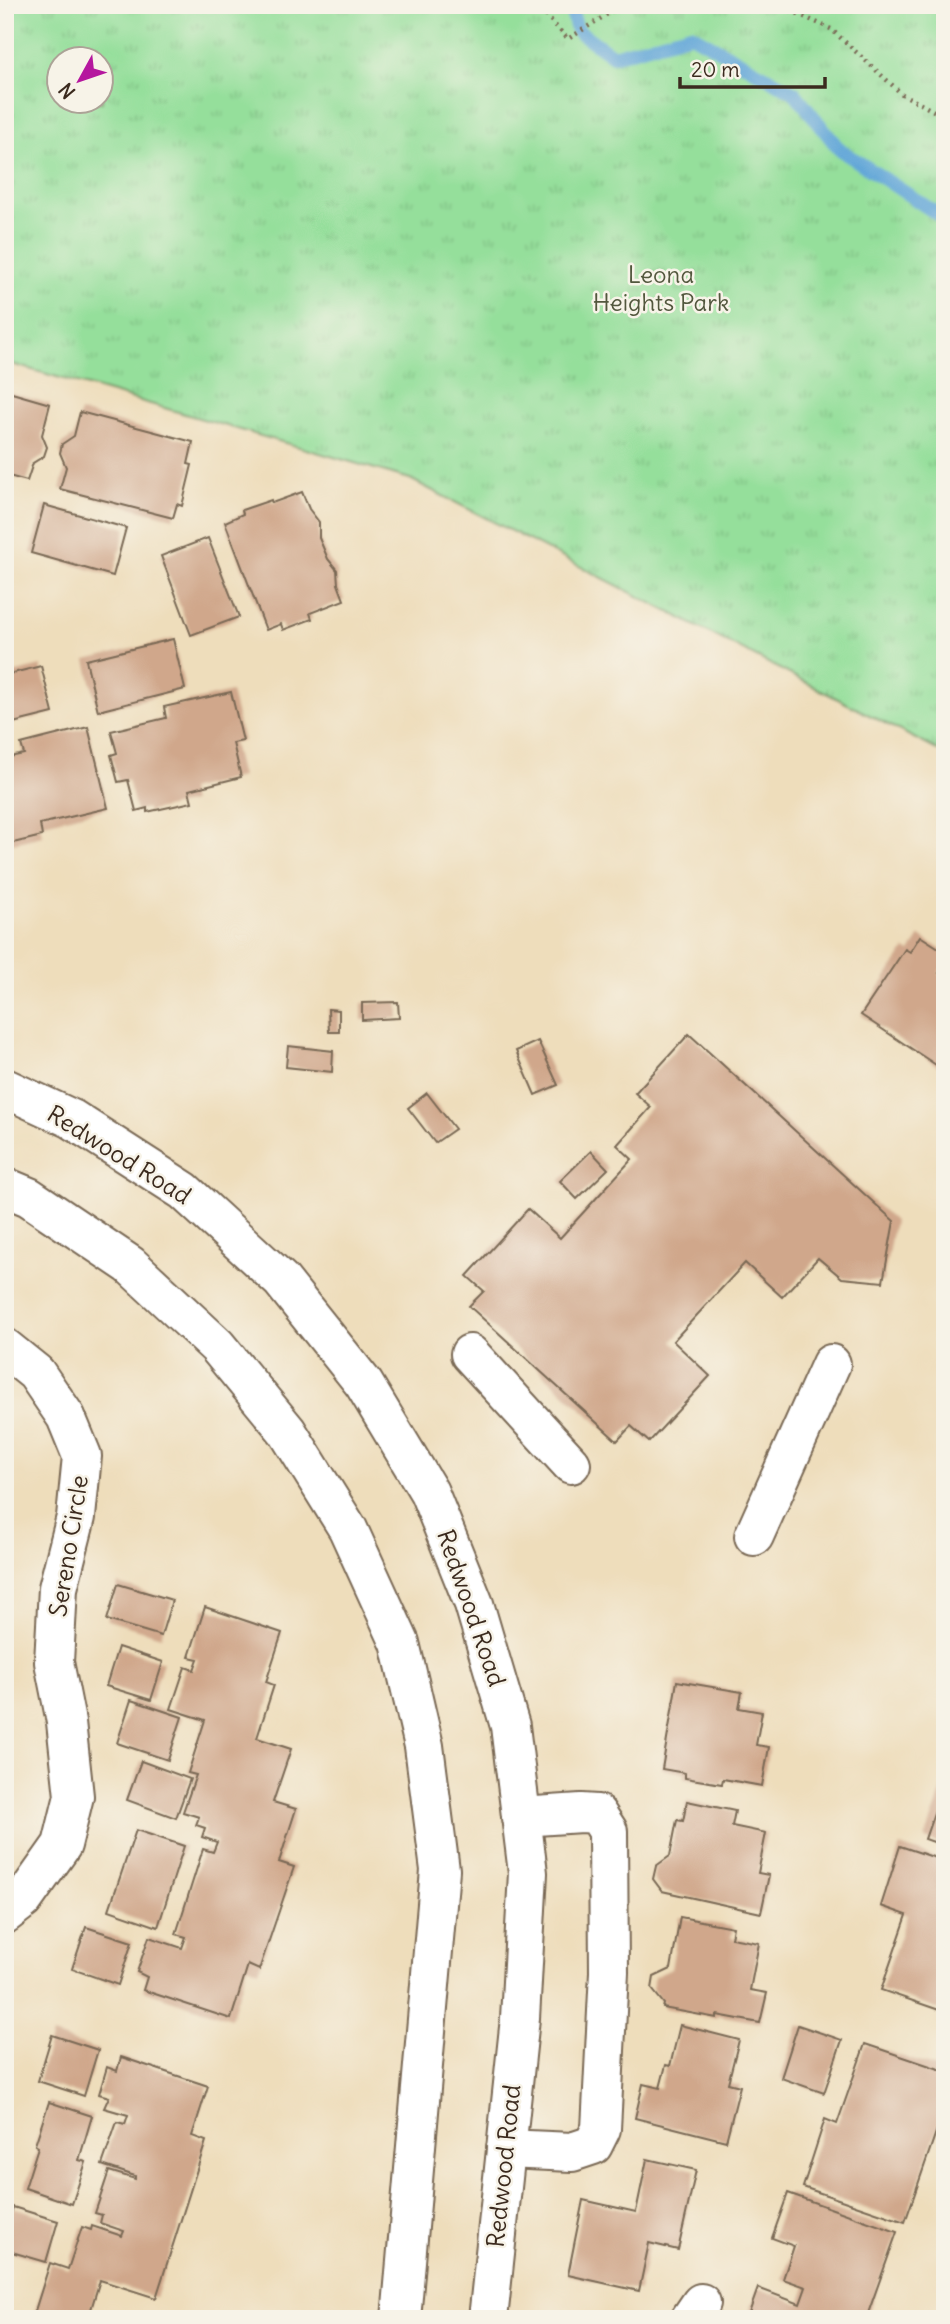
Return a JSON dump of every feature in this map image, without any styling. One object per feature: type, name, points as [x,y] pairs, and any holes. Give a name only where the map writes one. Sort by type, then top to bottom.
[{"type":"main road","name":"Redwood Road","points":[[5,1088],[72,1119],[184,1191],[281,1280],[364,1384],[429,1492],[474,1604],[510,1726],[528,1873],[520,2018],[488,2319]]},
{"type":"main road","points":[[5,1187],[29,1197],[130,1265],[217,1346],[287,1431],[348,1529],[400,1643],[425,1746],[440,1870],[401,2319]]},
{"type":"main road","name":"Sereno Circle","points":[[5,1348],[36,1373],[66,1417],[82,1456],[76,1517],[58,1588],[54,1662],[66,1722],[74,1796],[62,1845],[23,1900],[5,1914]]},
{"type":"main road","points":[[470,1354],[571,1464]]},
{"type":"main road","points":[[754,1536],[831,1364]]},
{"type":"main road","points":[[506,2149],[572,2152],[593,2145],[601,2129],[609,1972],[608,1830],[597,1814],[521,1817]]},
{"type":"path","points":[[536,5],[568,39],[622,5]]},
{"type":"path","points":[[778,5],[831,29],[902,94],[945,117]]},
{"type":"green space","name":"Leona Heights Park","points":[[5,5],[945,5],[945,754],[410,479],[5,362]]},
{"type":"building","points":[[5,391],[50,404],[42,435],[47,447],[44,456],[33,463],[27,481],[5,475]]},
{"type":"building","points":[[80,412],[193,442],[188,464],[192,465],[182,506],[177,504],[173,518],[60,489],[66,467],[60,453],[62,444],[74,436]]},
{"type":"building","points":[[302,492],[309,509],[319,522],[319,538],[328,559],[337,570],[338,584],[344,600],[310,613],[312,619],[283,630],[281,624],[266,630],[225,522],[243,514],[242,510]]},
{"type":"building","points":[[44,505],[126,528],[113,576],[31,553]]},
{"type":"building","points":[[208,538],[239,617],[191,635],[161,556]]},
{"type":"building","points":[[173,639],[185,689],[98,711],[86,660]]},
{"type":"building","points":[[41,666],[53,713],[5,725],[5,675]]},
{"type":"building","points":[[231,692],[243,741],[233,743],[241,777],[189,790],[192,802],[147,812],[147,808],[136,811],[128,780],[118,782],[111,755],[117,753],[111,731],[166,718],[164,707]]},
{"type":"building","points":[[88,727],[108,808],[40,824],[42,836],[5,845],[5,758],[24,754],[21,744]]},
{"type":"building","points":[[920,936],[945,952],[945,964],[939,973],[945,977],[945,1071],[861,1015],[905,949],[910,952]]},
{"type":"building","points":[[398,1002],[399,1018],[362,1020],[362,1003]]},
{"type":"building","points":[[328,1009],[339,1010],[339,1032],[329,1032]]},
{"type":"building","points":[[689,1034],[894,1221],[883,1282],[842,1278],[818,1258],[782,1297],[745,1263],[673,1341],[710,1376],[649,1442],[631,1426],[617,1441],[469,1306],[484,1291],[467,1276],[528,1209],[560,1238],[632,1159],[617,1145],[651,1107],[635,1093]]},
{"type":"building","points":[[538,1041],[558,1085],[535,1095],[516,1051]]},
{"type":"building","points":[[288,1046],[333,1051],[332,1072],[286,1067]]},
{"type":"building","points":[[427,1093],[455,1129],[435,1143],[408,1108]]},
{"type":"building","points":[[591,1151],[608,1169],[577,1199],[560,1181]]},
{"type":"building","points":[[118,1584],[172,1600],[161,1636],[107,1620]]},
{"type":"building","points":[[205,1607],[282,1633],[266,1682],[274,1685],[257,1738],[291,1749],[273,1802],[296,1809],[279,1862],[294,1867],[259,1970],[248,1965],[231,2019],[143,1990],[147,1977],[137,1972],[149,1937],[182,1948],[186,1937],[176,1934],[203,1849],[213,1852],[217,1842],[202,1837],[205,1828],[196,1825],[199,1817],[183,1812],[196,1775],[188,1773],[205,1720],[171,1709],[185,1667],[194,1670],[198,1659],[189,1657]]},
{"type":"building","points":[[118,1647],[163,1662],[151,1700],[106,1686]]},
{"type":"building","points":[[677,1681],[742,1692],[739,1708],[762,1712],[756,1745],[769,1747],[762,1786],[723,1779],[722,1784],[685,1778],[685,1773],[662,1769]]},
{"type":"building","points":[[131,1700],[182,1717],[168,1760],[117,1743]]},
{"type":"building","points":[[141,1761],[190,1779],[176,1818],[127,1800]]},
{"type":"building","points":[[942,1790],[945,1792],[945,1846],[925,1839]]},
{"type":"building","points":[[687,1801],[735,1811],[732,1826],[766,1833],[758,1873],[769,1875],[761,1913],[662,1891],[653,1879],[656,1866],[670,1856],[677,1820],[683,1821]]},
{"type":"building","points":[[136,1830],[184,1846],[158,1927],[109,1910]]},
{"type":"building","points":[[900,1846],[945,1861],[945,2012],[881,1990],[907,1915],[881,1906]]},
{"type":"building","points":[[680,1917],[733,1927],[731,1938],[759,1943],[750,1990],[767,1993],[760,2023],[663,2008],[664,2004],[652,1989],[654,1977],[671,1969]]},
{"type":"building","points":[[86,1927],[132,1942],[118,1985],[72,1969]]},
{"type":"building","points":[[680,2025],[739,2040],[728,2083],[740,2086],[726,2141],[635,2118],[643,2084],[660,2088],[666,2065],[670,2066]]},
{"type":"building","points":[[798,2025],[842,2040],[824,2093],[781,2078]]},
{"type":"building","points":[[52,2035],[98,2050],[84,2096],[38,2081]]},
{"type":"building","points":[[865,2044],[945,2071],[945,2106],[905,2222],[803,2187],[825,2119],[837,2124]]},
{"type":"building","points":[[121,2057],[208,2086],[192,2136],[206,2141],[156,2298],[100,2280],[88,2319],[39,2319],[33,2317],[50,2263],[68,2269],[82,2227],[91,2230],[92,2226],[122,2236],[124,2231],[100,2223],[102,2215],[95,2213],[109,2171],[135,2179],[135,2176],[102,2165],[117,2122],[125,2124],[128,2115],[104,2108],[109,2097],[99,2094],[107,2067],[117,2071]]},
{"type":"building","points":[[49,2102],[92,2116],[79,2160],[86,2162],[72,2204],[25,2188]]},
{"type":"building","points":[[647,2159],[696,2170],[678,2250],[649,2243],[639,2291],[568,2275],[583,2200],[636,2212]]},
{"type":"building","points":[[788,2193],[897,2232],[866,2319],[747,2319],[758,2288],[800,2304],[806,2287],[783,2279],[794,2246],[772,2238]]},
{"type":"building","points":[[13,2207],[58,2221],[46,2262],[5,2250],[5,2232]]},
{"type":"waterway","points":[[570,5],[577,30],[613,56],[691,34],[795,93],[839,149],[945,219]]}]
